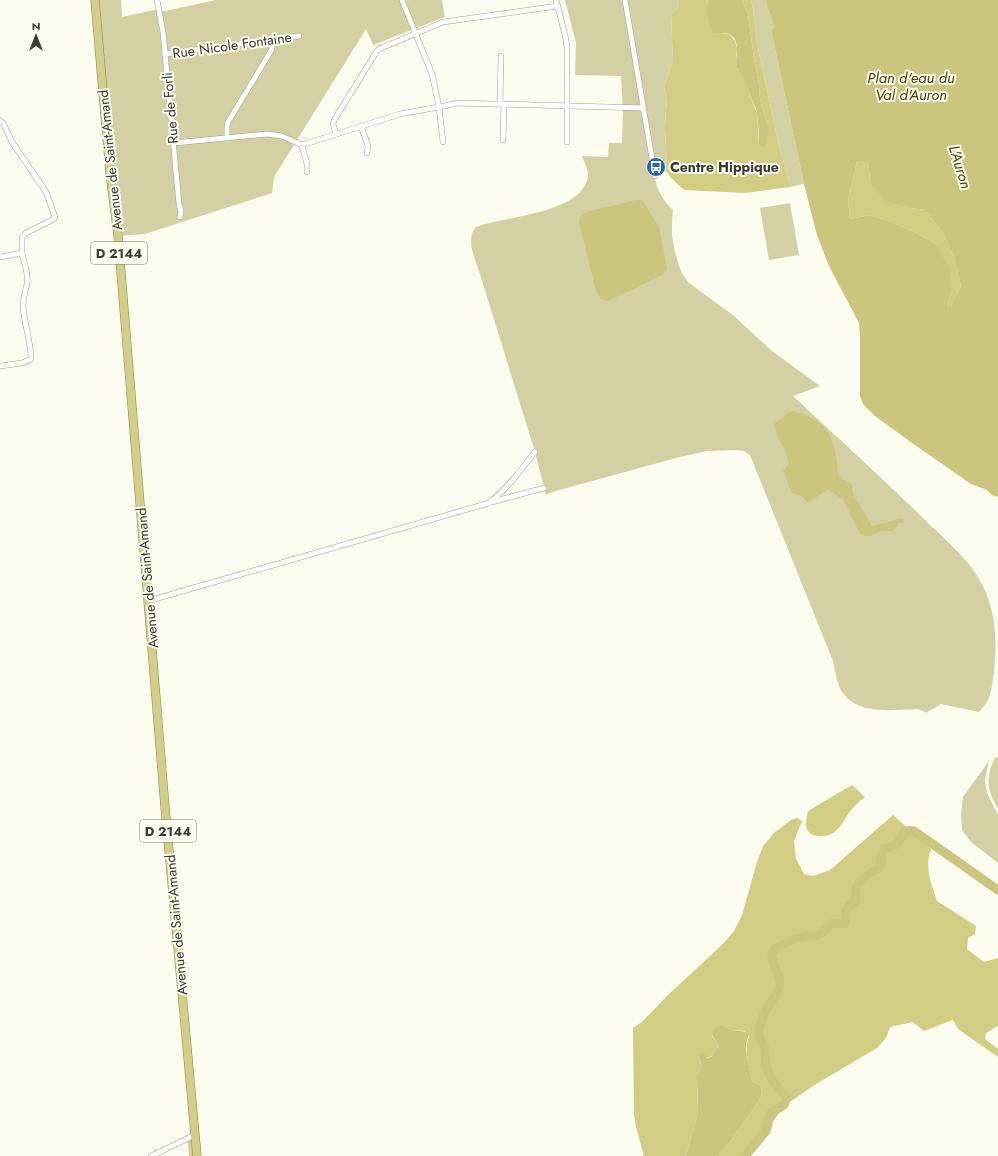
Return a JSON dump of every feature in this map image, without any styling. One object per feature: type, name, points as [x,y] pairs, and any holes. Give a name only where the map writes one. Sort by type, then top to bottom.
[{"type":"main road","name":"Avenue de Saint-Amand","points":[[95,0],[110,173],[120,259],[148,601],[197,1156]]},
{"type":"street","name":"Rue de Forli","points":[[157,0],[163,30],[179,204],[181,211],[180,217]]},
{"type":"street","points":[[402,0],[432,74],[443,142]]},
{"type":"street","points":[[556,0],[566,35],[567,46],[567,142]]},
{"type":"street","points":[[625,0],[654,176]]},
{"type":"street","points":[[336,134],[333,124],[334,120],[377,51],[447,21],[558,6]]},
{"type":"street","name":"Rue Nicole Fontaine","points":[[165,54],[299,36]]},
{"type":"street","points":[[227,138],[228,122],[271,51],[271,39]]},
{"type":"street","points":[[501,56],[503,140]]},
{"type":"street","points":[[174,143],[267,134],[288,138],[302,145],[400,114],[458,103],[644,108]]},
{"type":"street","points":[[0,120],[12,142],[46,192],[55,217],[54,219],[26,233],[22,237],[22,253],[27,276],[27,284],[23,296],[23,307],[31,350],[31,359],[22,363],[0,366]]},
{"type":"street","points":[[361,126],[368,146],[367,153]]},
{"type":"street","points":[[302,145],[307,164],[307,172]]},
{"type":"street","points":[[0,257],[22,253]]},
{"type":"street","points":[[489,503],[512,481],[535,452]]},
{"type":"street","points":[[148,601],[544,488]]},
{"type":"street","points":[[151,1156],[195,1135]]},
{"type":"shaded area","points":[[95,0],[121,0],[122,17],[154,10],[165,11],[216,0],[442,0],[445,17],[373,45],[366,29],[274,177],[272,193],[145,234],[118,236]]},
{"type":"shaded area","points":[[565,0],[679,0],[679,6],[671,14],[673,61],[664,87],[667,96],[665,127],[667,172],[656,164],[655,174],[659,191],[673,210],[672,237],[679,266],[688,282],[734,316],[772,351],[820,386],[793,396],[951,545],[976,574],[983,586],[992,611],[995,638],[995,665],[990,695],[979,712],[941,704],[926,713],[917,709],[873,709],[862,707],[845,696],[839,686],[833,661],[750,455],[744,451],[707,451],[680,457],[552,492],[546,495],[535,452],[473,254],[471,237],[476,227],[541,212],[558,206],[572,198],[583,189],[588,176],[582,156],[608,157],[609,143],[622,143],[623,113],[621,76],[575,75],[576,43]]},
{"type":"shaded area","points":[[679,0],[708,0],[707,4],[714,32],[727,34],[735,41],[737,48],[737,69],[746,79],[749,87],[749,93],[757,113],[759,144],[766,121],[760,99],[748,14],[742,0],[751,0],[757,43],[781,155],[790,187],[746,193],[684,190],[670,177],[667,172],[665,127],[667,97],[664,87],[673,61],[671,14],[679,6]]},
{"type":"shaded area","points":[[751,0],[765,0],[774,27],[771,30],[804,184],[790,187],[781,155],[757,43]]},
{"type":"shaded area","points":[[863,160],[868,162],[870,181],[910,208],[925,210],[942,232],[954,257],[961,286],[947,311],[952,289],[936,244],[915,232],[883,219],[869,215],[850,219],[848,201],[857,161]]},
{"type":"shaded area","points":[[790,203],[799,255],[769,260],[760,208]]},
{"type":"shaded area","points":[[995,757],[998,758],[998,809],[989,789],[990,771]]},
{"type":"shaded area","points":[[989,761],[985,782],[987,793],[998,815],[998,863],[971,842],[962,830],[961,814],[963,797]]},
{"type":"shaded area","points":[[852,785],[865,797],[848,814],[840,827],[828,835],[816,836],[811,834],[806,826],[808,811]]},
{"type":"shaded area","points":[[893,815],[931,849],[928,869],[937,901],[976,926],[975,934],[968,938],[967,949],[984,962],[998,958],[998,1026],[986,1033],[985,1039],[998,1049],[998,1057],[958,1029],[953,1020],[924,1031],[913,1022],[890,1027],[886,1038],[877,1048],[816,1084],[784,1106],[749,1156],[715,1156],[730,1142],[759,1101],[762,1093],[761,1086],[752,1081],[747,1053],[747,1042],[749,1037],[745,1031],[732,1030],[724,1026],[712,1036],[718,1047],[712,1055],[708,1058],[698,1056],[701,1066],[697,1075],[698,1113],[686,1156],[644,1156],[634,1115],[633,1028],[642,1022],[668,995],[724,943],[734,931],[742,915],[763,846],[775,832],[791,820],[797,818],[802,821],[794,841],[796,859],[804,874],[813,876],[830,870]]},
{"type":"shaded area","points":[[195,1135],[196,1156],[189,1156],[187,1138]]},
{"type":"water","points":[[708,0],[742,0],[748,14],[760,99],[768,128],[767,142],[765,146],[761,147],[759,144],[756,111],[747,83],[737,68],[737,47],[735,39],[728,34],[714,33],[708,17]]},
{"type":"water","name":"Plan d'eau du Val d'Auron","points":[[765,0],[998,0],[998,497],[992,495],[987,490],[971,484],[875,416],[863,404],[860,396],[859,323],[829,266],[817,235],[804,184],[771,30],[774,27]],"holes":[[[857,161],[868,162],[870,181],[885,201],[910,208],[925,210],[942,232],[954,257],[961,286],[952,304],[947,310],[952,289],[949,268],[936,244],[915,232],[883,219],[869,215],[850,219],[848,201]]]},
{"type":"water","points":[[636,200],[642,200],[659,227],[667,268],[666,271],[662,275],[608,301],[601,299],[596,291],[579,222],[580,216],[586,212]]},
{"type":"water","points":[[794,411],[814,419],[827,431],[834,449],[838,474],[844,480],[852,484],[853,494],[872,526],[901,518],[905,520],[902,523],[898,523],[892,531],[882,531],[870,536],[860,534],[843,499],[828,489],[808,503],[801,496],[792,493],[783,471],[789,464],[774,424],[789,412]]},
{"type":"water","points":[[724,1026],[732,1030],[748,1032],[746,1050],[752,1081],[761,1086],[762,1093],[759,1101],[730,1142],[715,1156],[686,1156],[698,1113],[697,1075],[701,1066],[698,1056],[699,1053],[703,1053],[707,1058],[711,1057],[718,1047],[712,1034],[714,1028]]},
{"type":"waterway","points":[[745,1156],[766,1131],[771,1113],[784,1105],[786,1100],[786,1097],[767,1070],[765,1048],[759,1032],[764,1014],[777,993],[780,985],[780,980],[772,958],[774,950],[791,940],[805,936],[816,936],[833,923],[844,924],[848,907],[855,901],[856,888],[858,884],[869,874],[879,868],[884,849],[897,844],[903,834],[910,830],[914,831],[998,890]]},
{"type":"place","name":"Centre Hippique","points":[[656,167]]},
{"type":"water label","name":"L'Auron","points":[[960,167]]}]
